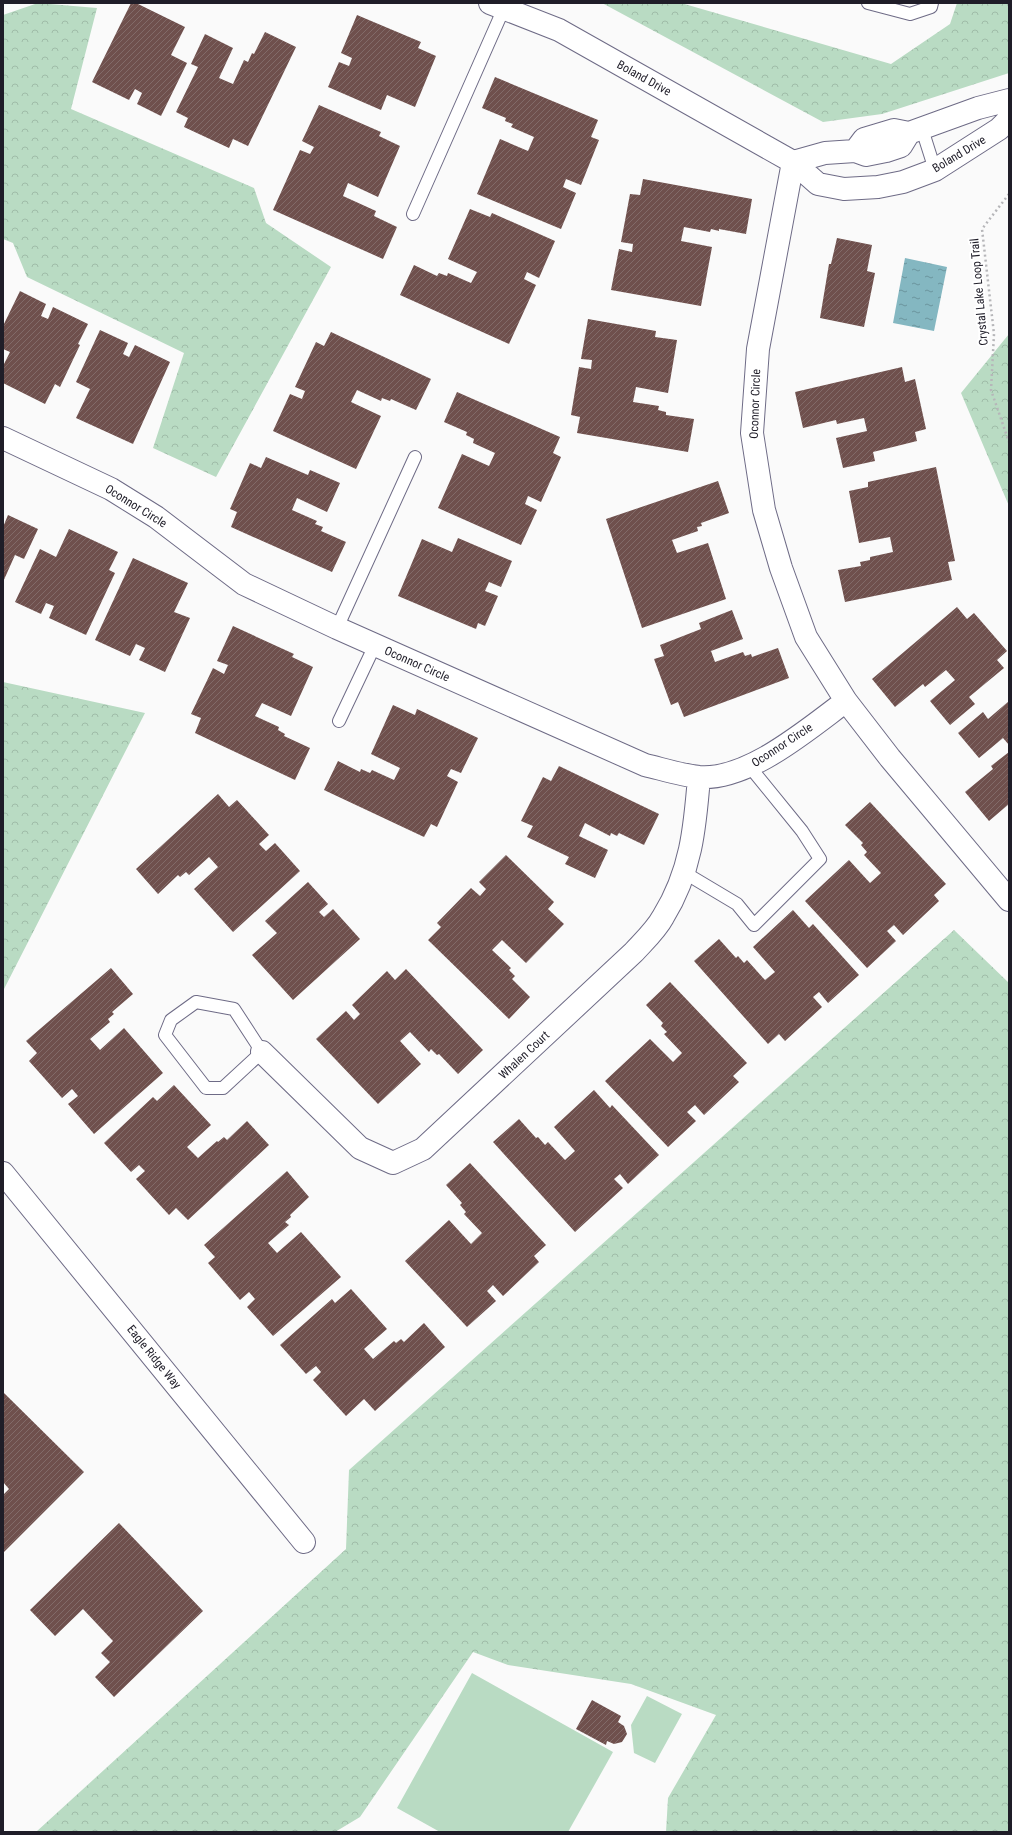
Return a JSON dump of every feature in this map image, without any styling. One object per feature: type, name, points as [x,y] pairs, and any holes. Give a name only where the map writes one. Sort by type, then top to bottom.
[{"type":"street","name":"Boland Drive","points":[[497,5],[559,30],[794,162],[818,184],[844,189],[878,187],[903,182],[935,170],[999,129],[1009,119]]},
{"type":"street","points":[[794,162],[825,153],[855,151],[866,155],[886,151],[901,146],[916,131],[978,108],[1009,100]]},
{"type":"street","name":"Oconnor Circle","points":[[794,162],[758,349],[752,433],[764,510],[781,568],[806,637],[846,701],[890,758],[1009,900]]},
{"type":"street","name":"Oconnor Circle","points":[[3,438],[111,490],[156,517],[244,584],[337,628],[645,765],[699,777],[726,774],[750,766],[791,741],[846,701]]},
{"type":"street","name":"Whalen Court","points":[[262,1052],[360,1148],[393,1163],[423,1149],[634,952],[663,918],[685,873],[695,826],[699,777]]},
{"type":"street","name":"Eagle Ridge Way","points":[[3,1173],[304,1542]]},
{"type":"lane","points":[[868,3],[910,14],[931,7],[932,3]]},
{"type":"lane","points":[[413,214],[497,5]]},
{"type":"lane","points":[[916,131],[935,170]]},
{"type":"lane","points":[[337,628],[415,457]]},
{"type":"lane","points":[[338,721],[375,645]]},
{"type":"lane","points":[[685,873],[737,904],[754,925],[820,858],[802,831],[750,766]]},
{"type":"lane","points":[[196,1002],[234,1009],[262,1052],[223,1088],[206,1088],[164,1036],[171,1020],[196,1002]]},
{"type":"path","name":"Crystal Lake Loop Trail","points":[[1009,194],[982,229],[994,334],[991,390],[1009,442]]},
{"type":"green space","points":[[38,3],[97,8],[71,109],[254,188],[266,223],[331,267],[216,477],[153,448],[184,353],[27,277],[13,243],[3,239],[3,15]]},
{"type":"green space","points":[[602,3],[681,3],[891,64],[950,24],[957,3],[1009,3],[1009,73],[882,114],[823,122]]},
{"type":"green space","points":[[1009,334],[1009,506],[961,393]]},
{"type":"green space","points":[[3,682],[145,713],[3,991]]},
{"type":"green space","points":[[954,930],[1009,983],[1009,1832],[666,1832],[668,1798],[716,1715],[631,1684],[508,1665],[473,1652],[360,1817],[335,1832],[36,1832],[346,1549],[349,1470]]},
{"type":"green space","points":[[472,1673],[613,1752],[568,1832],[440,1832],[397,1808]]},
{"type":"green space","points":[[647,1696],[682,1714],[655,1763],[634,1753],[631,1725]]},
{"type":"water","points":[[905,258],[947,267],[934,331],[893,323]]},
{"type":"building","points":[[131,3],[136,3],[185,27],[171,55],[187,63],[161,116],[137,104],[142,93],[135,89],[129,100],[92,82]]},
{"type":"building","points":[[357,15],[421,42],[418,48],[436,56],[415,107],[387,95],[381,110],[328,87],[339,62],[349,66],[352,58],[341,53]]},
{"type":"building","points":[[265,32],[296,47],[248,146],[233,139],[229,148],[184,127],[188,118],[176,112],[198,67],[191,64],[205,34],[233,48],[219,78],[233,84],[244,60],[248,62],[252,53],[254,54]]},
{"type":"building","points":[[495,77],[598,120],[591,137],[599,140],[581,185],[566,179],[563,187],[576,193],[561,229],[477,194],[500,139],[528,151],[534,137],[511,127],[513,124],[505,121],[506,118],[482,108]]},
{"type":"building","points":[[319,105],[381,132],[379,136],[400,146],[378,197],[348,183],[343,196],[376,211],[374,216],[397,227],[383,259],[273,210],[300,150],[310,154],[314,147],[302,141]]},
{"type":"building","points":[[643,179],[752,199],[746,234],[719,229],[719,231],[711,229],[710,232],[684,227],[681,241],[712,247],[701,306],[611,290],[619,249],[632,252],[633,244],[621,242],[630,194],[640,195]]},
{"type":"building","points":[[470,209],[490,217],[492,213],[555,241],[539,278],[527,272],[524,279],[536,285],[509,344],[400,295],[414,265],[437,276],[439,273],[447,276],[448,273],[471,283],[477,272],[448,259]]},
{"type":"building","points":[[837,238],[872,245],[867,271],[875,273],[864,327],[820,318],[829,264],[831,264]]},
{"type":"building","points":[[20,291],[46,304],[41,316],[48,319],[53,307],[88,324],[78,344],[80,345],[60,387],[55,384],[45,404],[3,383],[3,366],[10,352],[3,349],[3,326]]},
{"type":"building","points":[[588,319],[656,331],[655,337],[677,340],[668,393],[636,387],[633,402],[659,406],[658,410],[666,412],[666,415],[694,419],[688,452],[577,433],[580,417],[571,415],[579,367],[591,369],[592,360],[581,359]]},
{"type":"building","points":[[100,330],[128,343],[123,354],[129,357],[135,345],[170,362],[133,444],[76,418],[90,389],[76,382]]},
{"type":"building","points":[[331,332],[431,379],[416,410],[391,399],[390,401],[382,398],[381,401],[357,390],[351,402],[381,416],[356,469],[273,431],[290,394],[302,399],[305,391],[295,387],[316,342],[324,346]]},
{"type":"building","points":[[902,367],[905,382],[915,379],[926,429],[915,432],[917,441],[873,452],[875,461],[843,468],[836,438],[867,431],[864,418],[837,424],[836,420],[803,428],[795,392]]},
{"type":"building","points":[[457,392],[560,437],[553,453],[561,457],[541,502],[528,496],[525,504],[537,510],[521,545],[438,508],[462,454],[489,466],[495,453],[473,443],[474,439],[466,435],[467,432],[444,422]]},
{"type":"building","points":[[266,457],[308,475],[310,470],[340,483],[327,512],[297,498],[292,510],[317,521],[315,524],[323,527],[321,531],[346,542],[332,572],[231,527],[237,512],[230,509],[250,463],[261,468]]},
{"type":"building","points":[[936,467],[955,561],[948,562],[952,580],[845,602],[838,570],[861,566],[860,562],[870,560],[870,557],[893,552],[890,537],[859,543],[849,491],[868,487],[868,482]]},
{"type":"building","points":[[718,481],[729,513],[701,523],[702,526],[697,527],[698,531],[672,540],[677,553],[708,543],[726,599],[642,628],[606,519]]},
{"type":"building","points":[[8,515],[38,529],[24,559],[15,555],[3,582],[3,527]]},
{"type":"building","points":[[69,529],[118,552],[109,570],[115,573],[86,635],[49,618],[54,606],[46,603],[41,614],[15,602],[40,549],[56,557]]},
{"type":"building","points":[[458,538],[512,561],[501,587],[489,582],[485,591],[498,596],[485,626],[478,623],[476,629],[398,596],[422,539],[452,552]]},
{"type":"building","points":[[133,558],[188,583],[174,612],[190,618],[165,672],[139,660],[145,648],[136,644],[130,656],[95,640]]},
{"type":"building","points":[[957,607],[967,619],[974,613],[1007,651],[997,660],[1004,668],[969,697],[975,704],[950,725],[930,701],[955,680],[946,670],[925,687],[923,684],[895,707],[872,679]]},
{"type":"building","points":[[732,610],[743,639],[711,651],[715,662],[743,652],[745,656],[751,654],[752,657],[778,648],[789,678],[684,717],[678,702],[671,705],[654,659],[664,656],[660,645],[701,629],[699,623]]},
{"type":"building","points":[[233,626],[294,654],[292,657],[313,667],[291,716],[262,703],[255,716],[279,727],[278,730],[285,734],[284,736],[310,748],[295,780],[195,733],[201,718],[191,714],[213,668],[224,674],[228,665],[217,661]]},
{"type":"building","points":[[1009,701],[1009,745],[1003,738],[979,758],[958,733],[983,712],[988,719]]},
{"type":"building","points":[[393,705],[415,715],[417,709],[478,738],[461,773],[451,769],[447,776],[458,782],[437,827],[431,824],[424,837],[324,790],[338,761],[360,772],[361,769],[370,773],[372,770],[394,780],[400,768],[371,754]]},
{"type":"building","points":[[1009,752],[1009,804],[989,821],[965,792],[993,769],[991,766]]},
{"type":"building","points":[[559,766],[659,814],[644,845],[619,833],[617,836],[611,833],[610,836],[585,823],[579,836],[608,850],[595,878],[565,864],[569,857],[527,837],[533,826],[521,821],[543,777],[551,781]]},
{"type":"building","points":[[218,794],[229,807],[237,800],[269,835],[259,844],[266,851],[275,843],[300,871],[233,932],[194,889],[218,867],[209,857],[189,875],[186,872],[180,877],[178,875],[158,894],[136,869]]},
{"type":"building","points":[[870,802],[946,884],[934,895],[939,901],[903,935],[894,925],[887,931],[896,941],[867,968],[805,901],[849,860],[870,883],[881,873],[864,855],[867,852],[861,845],[863,843],[845,825]]},
{"type":"building","points":[[506,855],[554,902],[548,909],[564,924],[526,963],[502,940],[492,950],[511,968],[509,970],[515,976],[512,979],[530,997],[509,1019],[428,940],[441,927],[437,923],[471,888],[480,896],[486,889],[479,882]]},
{"type":"building","points":[[308,882],[328,904],[319,912],[324,917],[333,909],[360,939],[293,1000],[252,955],[277,933],[265,921]]},
{"type":"building","points":[[793,910],[809,928],[813,924],[859,975],[828,1003],[819,992],[813,997],[822,1007],[785,1041],[779,1034],[768,1044],[694,961],[719,939],[736,958],[738,956],[744,963],[747,960],[765,980],[775,972],[753,947]]},
{"type":"building","points":[[111,968],[133,994],[112,1012],[114,1014],[108,1019],[110,1022],[90,1039],[100,1050],[124,1028],[163,1073],[94,1134],[68,1104],[78,1096],[72,1089],[62,1098],[29,1061],[37,1053],[26,1041]]},
{"type":"building","points":[[406,969],[483,1050],[458,1074],[439,1054],[437,1055],[431,1049],[429,1052],[410,1032],[400,1041],[421,1064],[378,1104],[316,1039],[346,1011],[354,1020],[360,1014],[352,1005],[387,971],[395,980]]},
{"type":"building","points":[[670,982],[747,1063],[733,1076],[739,1082],[704,1115],[695,1105],[687,1112],[696,1121],[668,1147],[605,1081],[650,1039],[673,1062],[682,1053],[664,1034],[667,1032],[661,1026],[663,1023],[646,1005]]},
{"type":"building","points":[[174,1085],[211,1125],[187,1147],[198,1158],[217,1141],[218,1142],[224,1137],[227,1140],[247,1121],[269,1145],[188,1220],[176,1208],[169,1215],[136,1179],[145,1171],[139,1165],[131,1172],[104,1143],[153,1097],[157,1101]]},
{"type":"building","points":[[594,1090],[610,1108],[612,1105],[659,1155],[628,1184],[620,1174],[614,1179],[623,1188],[575,1232],[493,1142],[519,1119],[536,1138],[538,1137],[545,1145],[548,1142],[565,1160],[575,1151],[554,1127]]},
{"type":"building","points":[[470,1163],[546,1245],[534,1256],[539,1262],[503,1296],[493,1285],[487,1291],[496,1301],[467,1327],[405,1261],[449,1220],[471,1244],[482,1233],[464,1214],[466,1212],[460,1205],[462,1203],[446,1185]]},
{"type":"building","points":[[287,1171],[309,1197],[290,1215],[291,1217],[285,1222],[289,1225],[268,1243],[277,1253],[301,1232],[341,1277],[273,1336],[247,1307],[255,1299],[249,1292],[240,1300],[208,1263],[215,1257],[204,1245]]},
{"type":"building","points":[[351,1289],[387,1329],[364,1349],[373,1359],[394,1341],[396,1343],[401,1339],[404,1342],[424,1323],[445,1347],[375,1411],[364,1399],[346,1416],[313,1380],[321,1372],[316,1366],[306,1374],[280,1345],[332,1299],[335,1303]]},
{"type":"building","points":[[3,1392],[84,1472],[3,1553],[3,1495],[9,1489],[3,1482]]},
{"type":"building","points":[[119,1523],[203,1611],[114,1697],[95,1677],[110,1662],[101,1653],[113,1641],[83,1609],[55,1636],[30,1610]]},
{"type":"building","points":[[592,1700],[621,1716],[618,1722],[624,1726],[627,1734],[622,1742],[614,1744],[607,1741],[606,1745],[576,1729]]}]
